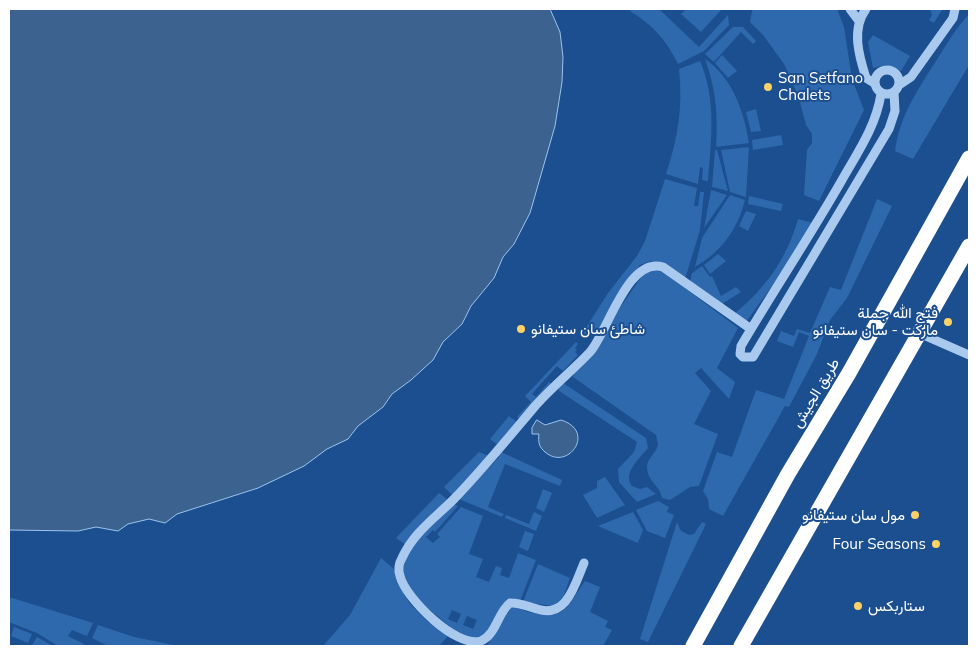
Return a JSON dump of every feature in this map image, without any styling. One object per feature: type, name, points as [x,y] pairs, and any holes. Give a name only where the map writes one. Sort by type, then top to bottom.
[{"type":"highway","name":"طريق الجيش","points":[[693,646],[788,474],[848,373],[969,158]]},
{"type":"highway","points":[[741,646],[826,495],[921,334],[969,246]]},
{"type":"street","points":[[850,9],[859,21]]},
{"type":"street","points":[[866,9],[859,21],[858,44],[868,81],[874,83],[881,94],[878,112],[868,134],[818,221],[739,350],[740,354],[746,359],[753,356],[889,129],[895,111],[897,76],[890,71],[881,72],[874,83]]},
{"type":"street","points":[[881,94],[896,89],[910,77],[953,18],[955,9]]},
{"type":"street","points":[[584,563],[568,598],[561,607],[544,611],[518,603],[510,603],[490,633],[480,643],[459,642],[409,594],[399,575],[401,560],[414,536],[452,500],[537,404],[590,352],[608,318],[639,271],[648,265],[663,267],[751,329]]},
{"type":"street","points":[[921,334],[969,356]]},
{"type":"shaded area","points":[[9,9],[550,9],[560,32],[563,57],[562,82],[555,126],[530,213],[514,244],[503,257],[494,278],[471,306],[462,324],[443,342],[433,360],[392,394],[383,407],[358,426],[348,439],[327,449],[304,466],[258,488],[177,514],[165,523],[149,519],[128,524],[118,531],[96,527],[78,531],[9,530]]},
{"type":"shaded area","points":[[632,9],[659,9],[699,47],[728,15],[729,25],[704,51],[678,64],[658,34],[646,22],[630,11]]},
{"type":"shaded area","points":[[686,9],[722,9],[701,32],[681,14]]},
{"type":"shaded area","points":[[754,9],[837,9],[844,27],[852,79],[864,110],[819,201],[804,195],[807,150],[812,143],[812,134],[806,125],[798,95],[784,64],[763,35],[750,22]]},
{"type":"shaded area","points":[[930,9],[942,10],[934,23],[929,20],[932,15]]},
{"type":"shaded area","points":[[969,14],[969,65],[913,159],[895,151],[897,138],[910,104],[947,43]]},
{"type":"shaded area","points":[[733,27],[743,27],[756,41],[753,44],[741,32],[714,62],[705,54]]},
{"type":"shaded area","points":[[873,35],[910,56],[901,71],[886,65],[873,68],[868,42]]},
{"type":"shaded area","points":[[722,55],[737,71],[728,78],[715,63]]},
{"type":"shaded area","points":[[705,59],[723,76],[736,96],[744,119],[749,143],[716,147],[717,124],[715,102],[712,81]]},
{"type":"shaded area","points":[[700,61],[709,91],[711,136],[708,181],[702,180],[703,168],[700,167],[698,184],[666,174],[674,148],[680,109],[679,69]]},
{"type":"shaded area","points":[[756,109],[761,131],[751,132],[746,112]]},
{"type":"shaded area","points":[[781,135],[783,145],[753,150],[752,140]]},
{"type":"shaded area","points":[[749,147],[746,197],[730,192],[721,150]]},
{"type":"shaded area","points":[[715,150],[717,150],[728,191],[712,187]]},
{"type":"shaded area","points":[[665,179],[697,188],[694,206],[698,206],[700,192],[704,192],[700,230],[685,279],[661,263],[651,261],[640,265],[621,290],[595,335],[591,332],[588,337],[582,334],[608,293],[637,256],[645,241]]},
{"type":"shaded area","points":[[711,190],[727,195],[704,228]]},
{"type":"shaded area","points":[[730,195],[745,200],[738,221],[720,247],[695,267],[702,238]]},
{"type":"shaded area","points":[[749,196],[783,204],[781,211],[748,204]]},
{"type":"shaded area","points":[[877,199],[892,206],[847,298],[830,320],[817,354],[789,407],[785,406],[723,516],[709,509],[708,499],[703,491],[717,452],[732,457],[756,390],[784,399],[809,336],[799,332],[793,347],[777,341],[781,331],[794,336],[797,329],[810,333],[830,287],[841,290]]},
{"type":"shaded area","points":[[746,211],[756,214],[748,231],[739,226]]},
{"type":"shaded area","points":[[798,219],[813,223],[785,268],[746,322],[734,314],[756,294],[774,271],[788,247]]},
{"type":"shaded area","points":[[718,254],[726,261],[710,274],[704,265]]},
{"type":"shaded area","points":[[702,266],[710,277],[712,276],[721,296],[736,287],[741,292],[722,304],[690,282],[692,273]]},
{"type":"shaded area","points":[[647,269],[662,271],[738,328],[717,368],[735,382],[729,399],[701,368],[695,373],[711,391],[694,424],[718,434],[699,486],[690,487],[670,500],[662,498],[649,476],[647,463],[658,445],[656,435],[573,377],[574,372],[595,352],[608,325]]},
{"type":"shaded area","points":[[576,342],[578,344],[575,352],[578,355],[563,371],[557,366],[532,394],[536,397],[549,382],[551,384],[519,419],[517,417],[531,402],[525,396]]},
{"type":"shaded area","points":[[563,383],[646,438],[648,448],[633,466],[629,481],[632,486],[640,489],[647,487],[656,494],[637,502],[619,482],[618,469],[634,452],[637,442],[559,391]]},
{"type":"shaded area","points":[[509,416],[517,422],[498,445],[490,439]]},
{"type":"shaded area","points":[[537,420],[545,425],[561,420],[572,425],[577,432],[578,440],[570,454],[554,457],[541,448],[539,434],[532,434],[532,428]]},
{"type":"shaded area","points":[[479,452],[489,456],[452,495],[444,487]]},
{"type":"shaded area","points":[[501,452],[562,480],[560,486],[505,464],[488,507],[504,514],[502,517],[459,499],[499,457],[497,455]]},
{"type":"shaded area","points":[[605,477],[625,505],[597,518],[583,495],[597,488],[597,481]]},
{"type":"shaded area","points":[[543,489],[552,493],[544,512],[536,508]]},
{"type":"shaded area","points":[[439,493],[448,500],[417,528],[406,545],[396,538]]},
{"type":"shaded area","points":[[658,501],[669,507],[667,512],[674,515],[665,538],[647,531],[636,510]]},
{"type":"shaded area","points":[[453,504],[458,506],[435,532],[433,530],[426,537],[433,543],[440,537],[437,534],[461,507],[483,516],[469,554],[483,559],[476,577],[489,582],[496,566],[502,568],[500,575],[509,578],[518,553],[536,560],[520,601],[513,598],[506,601],[487,632],[475,638],[465,636],[454,630],[423,604],[407,586],[403,571],[410,550],[418,539]],"holes":[[[452,610],[461,614],[457,623],[448,619]],[[467,616],[477,620],[473,629],[463,625]]]},
{"type":"shaded area","points":[[534,512],[542,516],[536,531],[505,518],[506,515],[529,524]]},
{"type":"shaded area","points":[[633,512],[643,530],[638,543],[598,526]]},
{"type":"shaded area","points":[[677,522],[681,531],[689,535],[694,534],[702,522],[706,524],[648,642],[640,639]]},
{"type":"shaded area","points":[[525,531],[534,534],[528,551],[519,547]]},
{"type":"shaded area","points":[[381,558],[394,569],[397,583],[410,604],[428,622],[449,635],[439,646],[323,646],[350,615]]},
{"type":"shaded area","points":[[538,564],[570,578],[563,598],[553,606],[523,602]]},
{"type":"shaded area","points":[[585,581],[600,587],[590,612],[608,621],[605,627],[612,630],[603,646],[487,646],[510,608],[517,608],[541,615],[557,613],[569,605]]},
{"type":"shaded area","points":[[9,597],[93,623],[87,636],[72,630],[68,636],[84,644],[83,646],[58,646],[37,633],[9,622]]},
{"type":"shaded area","points":[[98,625],[134,637],[179,646],[108,646],[92,638]]},
{"type":"shaded area","points":[[14,627],[32,634],[28,643],[11,636]]},
{"type":"shaded area","points":[[37,637],[53,646],[32,645]]},
{"type":"place","name":"San Setfano Chalets","points":[[768,87]]},
{"type":"place","name":"فتح الله جملة ماركت - سان ستيفانو","points":[[948,322]]},
{"type":"place","name":"شاطئ سان ستيفانو","points":[[521,329]]},
{"type":"place","name":"مول سان ستيفانو","points":[[915,515]]},
{"type":"place","name":"Four Seasons","points":[[936,544]]},
{"type":"place","name":"ستاربكس","points":[[858,606]]}]
